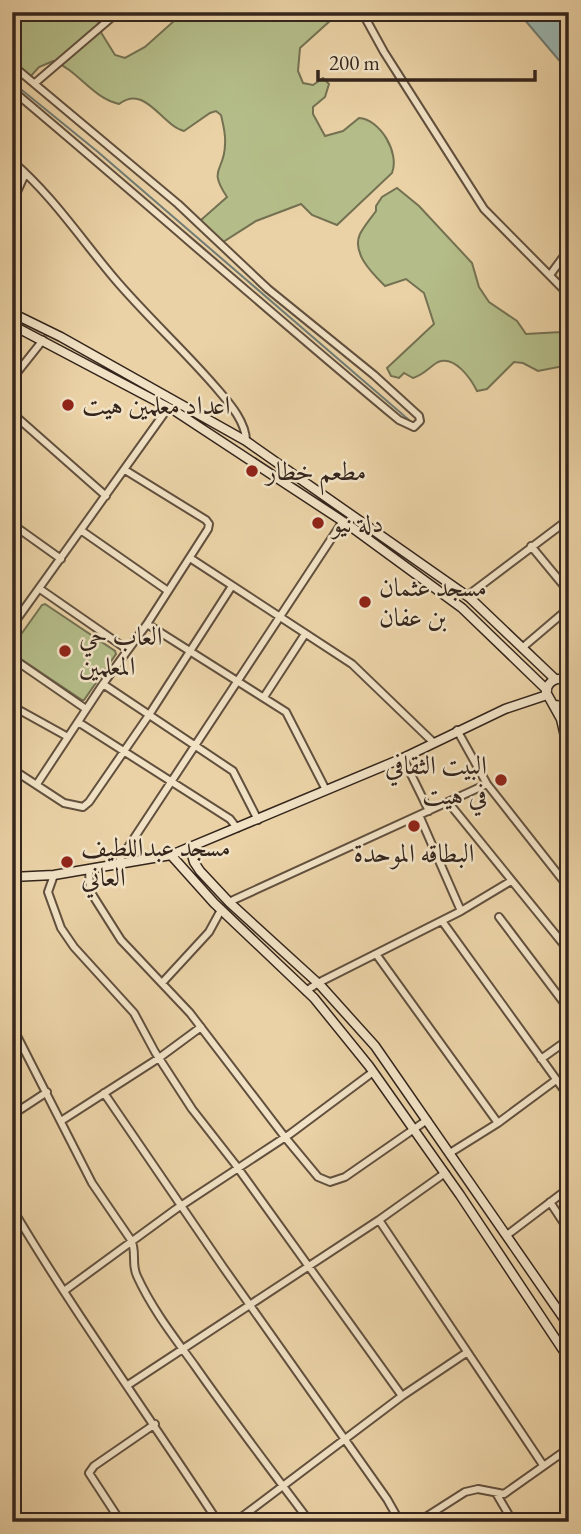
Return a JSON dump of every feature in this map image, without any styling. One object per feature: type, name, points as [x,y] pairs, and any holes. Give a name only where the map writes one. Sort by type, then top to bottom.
[{"type":"main road","points":[[12,313],[61,337],[246,441],[467,596],[555,680]]},
{"type":"main road","points":[[12,325],[168,408],[343,521],[462,608],[547,692],[561,719],[569,754]]},
{"type":"main road","points":[[268,472],[275,461]]},
{"type":"main road","points":[[12,877],[54,875],[171,855],[402,758],[457,730],[547,692],[555,680],[569,681]]},
{"type":"main road","points":[[554,705],[563,706],[569,703]]},
{"type":"main road","points":[[190,848],[200,871],[229,902],[318,983],[375,1046],[569,1326]]},
{"type":"main road","points":[[171,855],[221,910],[306,991],[373,1072],[445,1173],[569,1359]]},
{"type":"street","points":[[36,83],[118,12]]},
{"type":"street","points":[[362,12],[384,52],[484,208],[569,295]]},
{"type":"street","points":[[12,65],[178,204],[268,289],[374,375],[419,416],[420,421],[414,427],[399,419],[299,337],[121,181],[12,90]]},
{"type":"street","points":[[12,161],[115,280],[220,392],[242,423],[246,441]]},
{"type":"street","points":[[12,203],[25,174]]},
{"type":"street","points":[[550,275],[569,248]]},
{"type":"street","points":[[12,379],[44,340]]},
{"type":"street","points":[[12,626],[168,408]]},
{"type":"street","points":[[12,413],[106,496]]},
{"type":"street","points":[[37,784],[103,684],[147,624],[209,524],[124,470]]},
{"type":"street","points":[[467,596],[569,519]]},
{"type":"street","points":[[117,864],[343,521]]},
{"type":"street","points":[[12,524],[61,559]]},
{"type":"street","points":[[82,531],[168,591]]},
{"type":"street","points":[[531,546],[569,592]]},
{"type":"street","points":[[190,558],[352,664],[433,742]]},
{"type":"street","points":[[12,769],[64,803],[83,807],[149,715],[232,586]]},
{"type":"street","points":[[40,589],[128,650]]},
{"type":"street","points":[[522,648],[569,608]]},
{"type":"street","points":[[147,624],[286,712],[326,790]]},
{"type":"street","points":[[264,697],[305,634]]},
{"type":"street","points":[[12,658],[86,709]]},
{"type":"street","points":[[103,684],[233,771],[258,820]]},
{"type":"street","points":[[12,706],[68,737]]},
{"type":"street","points":[[78,722],[230,819],[237,828]]},
{"type":"street","points":[[457,730],[487,785],[569,888]]},
{"type":"street","points":[[402,758],[429,811]]},
{"type":"street","points":[[229,902],[487,785]]},
{"type":"street","points":[[448,802],[569,951]]},
{"type":"street","points":[[419,815],[461,912]]},
{"type":"street","points":[[89,869],[90,891],[121,940],[201,1027],[318,1177],[330,1182],[345,1177],[427,1120]]},
{"type":"street","points":[[54,875],[48,892],[61,928],[99,977],[134,1013],[192,1109],[402,1396]]},
{"type":"street","points":[[306,991],[461,912],[511,881]]},
{"type":"street","points":[[162,983],[209,932],[221,910]]},
{"type":"street","points":[[499,917],[565,1003],[569,1013]]},
{"type":"street","points":[[442,921],[569,1097]]},
{"type":"street","points":[[376,954],[498,1123]]},
{"type":"street","points":[[12,1026],[92,1183],[133,1242],[136,1275],[157,1312],[310,1522]]},
{"type":"street","points":[[61,1121],[159,1058],[201,1027]]},
{"type":"street","points":[[541,1059],[569,1039]]},
{"type":"street","points":[[64,1291],[182,1205],[285,1137],[373,1072]]},
{"type":"street","points":[[450,1153],[498,1123],[556,1080]]},
{"type":"street","points":[[12,1115],[47,1092]]},
{"type":"street","points":[[104,1093],[345,1438],[400,1522]]},
{"type":"street","points":[[128,1385],[379,1220],[445,1173]]},
{"type":"street","points":[[507,1236],[569,1188]]},
{"type":"street","points":[[550,1202],[569,1231]]},
{"type":"street","points":[[12,1208],[218,1522]]},
{"type":"street","points":[[379,1220],[543,1465]]},
{"type":"street","points":[[235,1522],[402,1396],[466,1353]]},
{"type":"street","points":[[121,1522],[89,1473],[94,1466],[155,1424]]},
{"type":"street","points":[[418,1522],[465,1492],[478,1489],[504,1494],[569,1448]]},
{"type":"street","points":[[496,1493],[513,1522]]},
{"type":"green space","points":[[12,12],[105,12],[97,26],[115,55],[125,58],[145,47],[184,12],[239,12],[251,21],[262,12],[327,12],[332,19],[300,48],[298,71],[303,83],[313,85],[323,78],[329,84],[325,97],[313,107],[313,114],[325,136],[343,131],[359,118],[374,124],[391,147],[394,165],[392,173],[337,225],[312,215],[301,204],[256,221],[223,242],[200,224],[201,220],[227,197],[218,180],[225,144],[221,115],[216,111],[210,113],[184,131],[145,102],[137,99],[129,99],[119,104],[109,101],[53,61],[39,67],[30,77],[12,63]]},
{"type":"green space","points":[[397,188],[419,206],[472,263],[479,287],[489,302],[517,321],[526,334],[561,332],[569,341],[569,365],[538,371],[523,363],[514,362],[487,389],[477,391],[462,369],[450,362],[438,362],[413,378],[404,373],[399,378],[391,376],[387,368],[434,324],[424,293],[406,279],[385,286],[365,263],[358,248],[360,234],[376,211],[376,206],[382,197]]},
{"type":"green space","points":[[45,604],[115,651],[116,654],[84,700],[12,653],[12,647]]},
{"type":"water","points":[[518,12],[569,12],[569,72]]},
{"type":"waterway","points":[[12,82],[98,152],[409,420]]},
{"type":"place","name":"اعداد معلمين هيت","points":[[68,405]]},
{"type":"place","name":"مطعم خطار","points":[[252,471]]},
{"type":"place","name":"دلة نيو","points":[[318,523]]},
{"type":"place","name":"مسجد عثمان بن عفان","points":[[365,602]]},
{"type":"place","name":"العاب حي المعلمين","points":[[65,651]]},
{"type":"place","name":"البيت الثقافي في هيت","points":[[501,780]]},
{"type":"place","name":"البطاقه الموحدة","points":[[414,826]]},
{"type":"place","name":"مسجد عبداللطيف العاني","points":[[67,862]]}]
